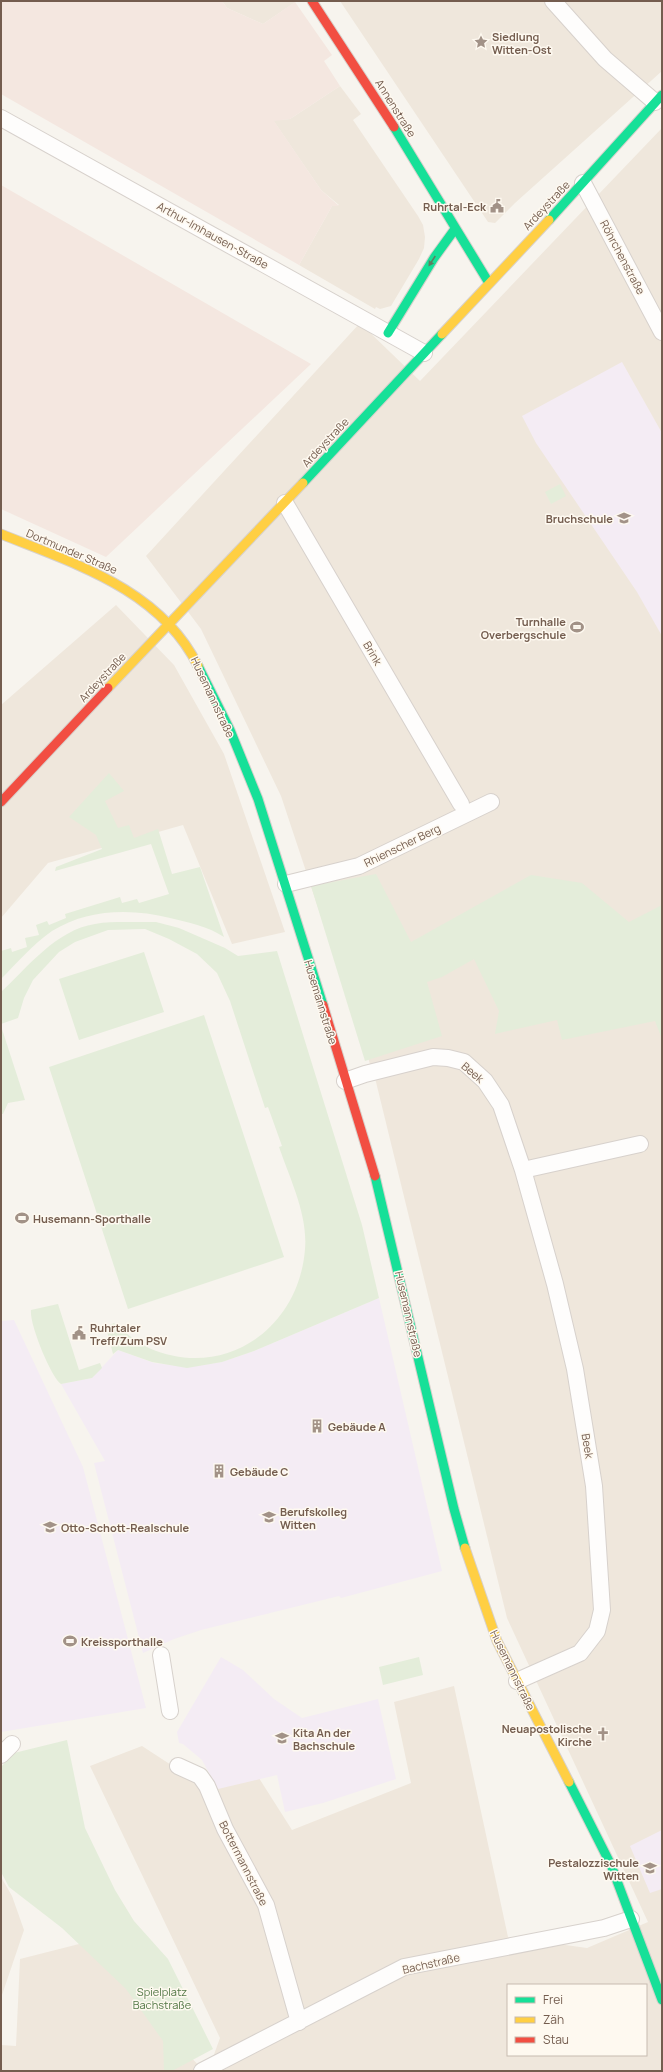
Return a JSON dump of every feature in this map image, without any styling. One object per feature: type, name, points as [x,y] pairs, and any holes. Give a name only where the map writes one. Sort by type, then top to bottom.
[{"type":"main road","name":"Annenstraße","points":[[312,1],[397,131],[455,230],[489,283]]},
{"type":"main road","name":"Ardeystraße","points":[[1,802],[169,623],[285,503],[583,183],[658,98]]},
{"type":"main road","points":[[388,333],[434,258],[455,230]]},
{"type":"main road","name":"Dortmunder Straße","points":[[1,534],[100,574],[141,598],[169,623]]},
{"type":"main road","name":"Husemannstraße","points":[[169,623],[193,655],[230,730],[258,799],[286,884],[379,1190],[464,1548],[497,1641],[611,1865],[662,2000]]},
{"type":"street","points":[[553,1],[605,59],[658,98]]},
{"type":"street","name":"Arthur-Imhausen-Straße","points":[[1,118],[424,353]]},
{"type":"street","name":"Röhrchenstraße","points":[[583,183],[662,332]]},
{"type":"street","name":"Brink","points":[[285,503],[461,804]]},
{"type":"street","name":"Rhienscher Berg","points":[[286,884],[359,866],[491,802]]},
{"type":"street","name":"Beek","points":[[345,1081],[365,1074],[433,1057],[448,1058],[464,1062],[485,1081],[501,1105],[523,1170],[555,1284],[575,1369],[594,1486],[602,1610],[597,1631],[580,1653],[517,1681]]},
{"type":"street","points":[[523,1170],[640,1144]]},
{"type":"street","points":[[161,1655],[170,1712]]},
{"type":"street","name":"Bottermannstraße","points":[[178,1766],[200,1776],[207,1786],[225,1829],[266,1905],[298,2022]]},
{"type":"street","name":"Bachstraße","points":[[206,2070],[404,1967],[604,1928],[631,1919]]},
{"type":"shaded area","points":[[1,1],[222,1],[227,8],[263,24],[295,2],[332,55],[324,61],[340,86],[290,119],[274,121],[321,190],[339,206],[332,206],[299,265],[1,94]]},
{"type":"shaded area","points":[[222,1],[297,1],[263,24],[227,8]]},
{"type":"shaded area","points":[[340,1],[662,1],[662,71],[515,203],[495,223],[488,222]]},
{"type":"shaded area","points":[[340,86],[361,114],[353,120],[423,225],[425,237],[424,248],[419,259],[391,306],[380,309],[376,307],[375,309],[299,265],[332,206],[339,205],[321,190],[273,120],[290,119]]},
{"type":"shaded area","points":[[662,128],[662,2071],[208,2071],[220,2038],[90,1766],[142,1746],[185,1774],[257,1775],[292,1830],[411,1783],[394,1702],[454,1686],[508,1937],[587,1948],[648,1922],[507,1618],[376,1082],[281,796],[201,629],[146,556],[360,323],[420,381]]},
{"type":"shaded area","points":[[1,185],[311,364],[106,557],[1,509]]},
{"type":"shaded area","name":"Bruchschule","points":[[622,362],[662,433],[662,636],[637,592],[536,443],[522,416]]},
{"type":"shaded area","points":[[116,605],[174,665],[224,754],[285,932],[232,944],[183,825],[48,863],[1,918],[1,705]]},
{"type":"shaded area","name":"Berufskolleg Witten","points":[[379,1298],[442,1571],[341,1598],[339,1596],[201,1630],[174,1639],[143,1653],[94,1463],[105,1461],[61,1384],[92,1378],[118,1350],[154,1363],[187,1367],[222,1362],[254,1351]]},
{"type":"shaded area","name":"Otto-Schott-Realschule","points":[[14,1320],[83,1467],[146,1708],[1,1732],[1,1321]]},
{"type":"shaded area","name":"Kita An der Bachschule","points":[[221,1657],[243,1670],[274,1699],[302,1718],[378,1699],[396,1779],[323,1803],[285,1812],[277,1775],[218,1789],[202,1760],[183,1744],[179,1743],[177,1732]]},
{"type":"shaded area","name":"Pestalozzischule Witten","points":[[662,1830],[662,1889],[650,1893],[630,1846]]},
{"type":"shaded area","points":[[1,1877],[12,1896],[24,1930],[1,1998]]},
{"type":"shaded area","points":[[87,1942],[166,2031],[204,2071],[1,2071],[1,2045],[16,2046],[20,1959]]},
{"type":"green space","points":[[560,484],[566,496],[551,504],[545,492]]},
{"type":"green space","points":[[109,773],[124,791],[105,801],[118,828],[129,825],[134,838],[158,829],[172,874],[200,867],[224,937],[198,925],[155,915],[110,912],[94,915],[80,918],[52,931],[32,948],[1,979],[1,951],[11,948],[12,952],[27,947],[25,938],[39,935],[36,925],[47,921],[49,925],[66,918],[65,914],[120,897],[122,903],[137,899],[139,903],[169,894],[151,844],[55,871],[56,867],[102,849],[96,835],[69,817]]},
{"type":"green space","points":[[376,874],[411,942],[531,875],[582,883],[629,922],[662,905],[662,1039],[655,1021],[562,1040],[557,1020],[495,1034],[499,1011],[474,959],[442,977],[427,982],[442,1036],[365,1061],[311,886]]},
{"type":"green space","points":[[114,922],[156,922],[179,928],[225,948],[238,956],[277,951],[362,1225],[379,1298],[254,1351],[222,1362],[187,1368],[152,1362],[118,1350],[113,1354],[106,1327],[114,1323],[144,1346],[177,1357],[204,1358],[230,1352],[253,1341],[273,1324],[289,1303],[300,1278],[305,1249],[304,1223],[293,1184],[279,1147],[282,1146],[268,1107],[265,1108],[230,1001],[217,973],[197,954],[169,939],[145,929],[108,930],[75,942],[59,952],[33,980],[24,998],[18,1018],[1,1024],[1,992],[32,961],[55,942],[81,928],[95,924]]},
{"type":"green space","points":[[144,952],[164,1012],[79,1040],[59,979]]},
{"type":"green space","points":[[204,1015],[284,1257],[128,1309],[49,1067]]},
{"type":"green space","points":[[1,1026],[25,1100],[8,1103],[3,1114],[1,1114]]},
{"type":"green space","points":[[58,1304],[79,1370],[100,1363],[102,1368],[92,1378],[61,1384],[47,1361],[33,1326],[31,1310]]},
{"type":"green space","points":[[419,1657],[423,1675],[383,1685],[379,1667]]},
{"type":"green space","name":"Spielplatz Bachstraße","points":[[67,1740],[85,1828],[115,1890],[134,1921],[168,1959],[213,2049],[172,2071],[164,2071],[163,2041],[126,1989],[62,1928],[9,1887],[1,1872],[1,1767],[14,1753]]},
{"type":"traffic: fast","points":[[549,220],[662,95]]},
{"type":"traffic: fast","points":[[394,127],[489,283]]},
{"type":"traffic: fast","points":[[388,333],[434,258],[455,229]]},
{"type":"traffic: fast","points":[[303,483],[442,334]]},
{"type":"traffic: fast","points":[[198,666],[230,730],[258,799],[323,1005]]},
{"type":"traffic: fast","points":[[375,1176],[454,1509],[465,1548]]},
{"type":"traffic: fast","points":[[569,1782],[611,1865],[662,2000]]},
{"type":"traffic: slow","points":[[442,334],[549,220]]},
{"type":"traffic: slow","points":[[108,688],[303,483]]},
{"type":"traffic: slow","points":[[1,534],[58,556],[86,569],[113,582],[138,598],[162,617],[182,639],[198,666]]},
{"type":"traffic: slow","points":[[465,1548],[497,1641],[569,1782]]},
{"type":"traffic: jam","points":[[312,1],[394,127]]},
{"type":"traffic: jam","points":[[1,802],[108,688]]},
{"type":"traffic: jam","points":[[323,1005],[375,1176]]},
{"type":"place","name":"Siedlung Witten-Ost","points":[[481,42]]},
{"type":"place","name":"Ruhrtal-Eck","points":[[497,206]]},
{"type":"place","name":"Bruchschule","points":[[624,518]]},
{"type":"place","name":"Turnhalle Overbergschule","points":[[577,627]]},
{"type":"place","name":"Husemann-Sporthalle","points":[[22,1218]]},
{"type":"place","name":"Ruhrtaler Treff/Zum PSV","points":[[79,1333]]},
{"type":"place","name":"Gebäude A","points":[[317,1426]]},
{"type":"place","name":"Gebäude C","points":[[219,1471]]},
{"type":"place","name":"Berufskolleg Witten","points":[[269,1517]]},
{"type":"place","name":"Otto-Schott-Realschule","points":[[50,1527]]},
{"type":"place","name":"Kreissporthalle","points":[[70,1641]]},
{"type":"place","name":"Neuapostolische Kirche","points":[[603,1734]]},
{"type":"place","name":"Kita An der Bachschule","points":[[282,1738]]},
{"type":"place","name":"Pestalozzischule Witten","points":[[650,1868]]}]
